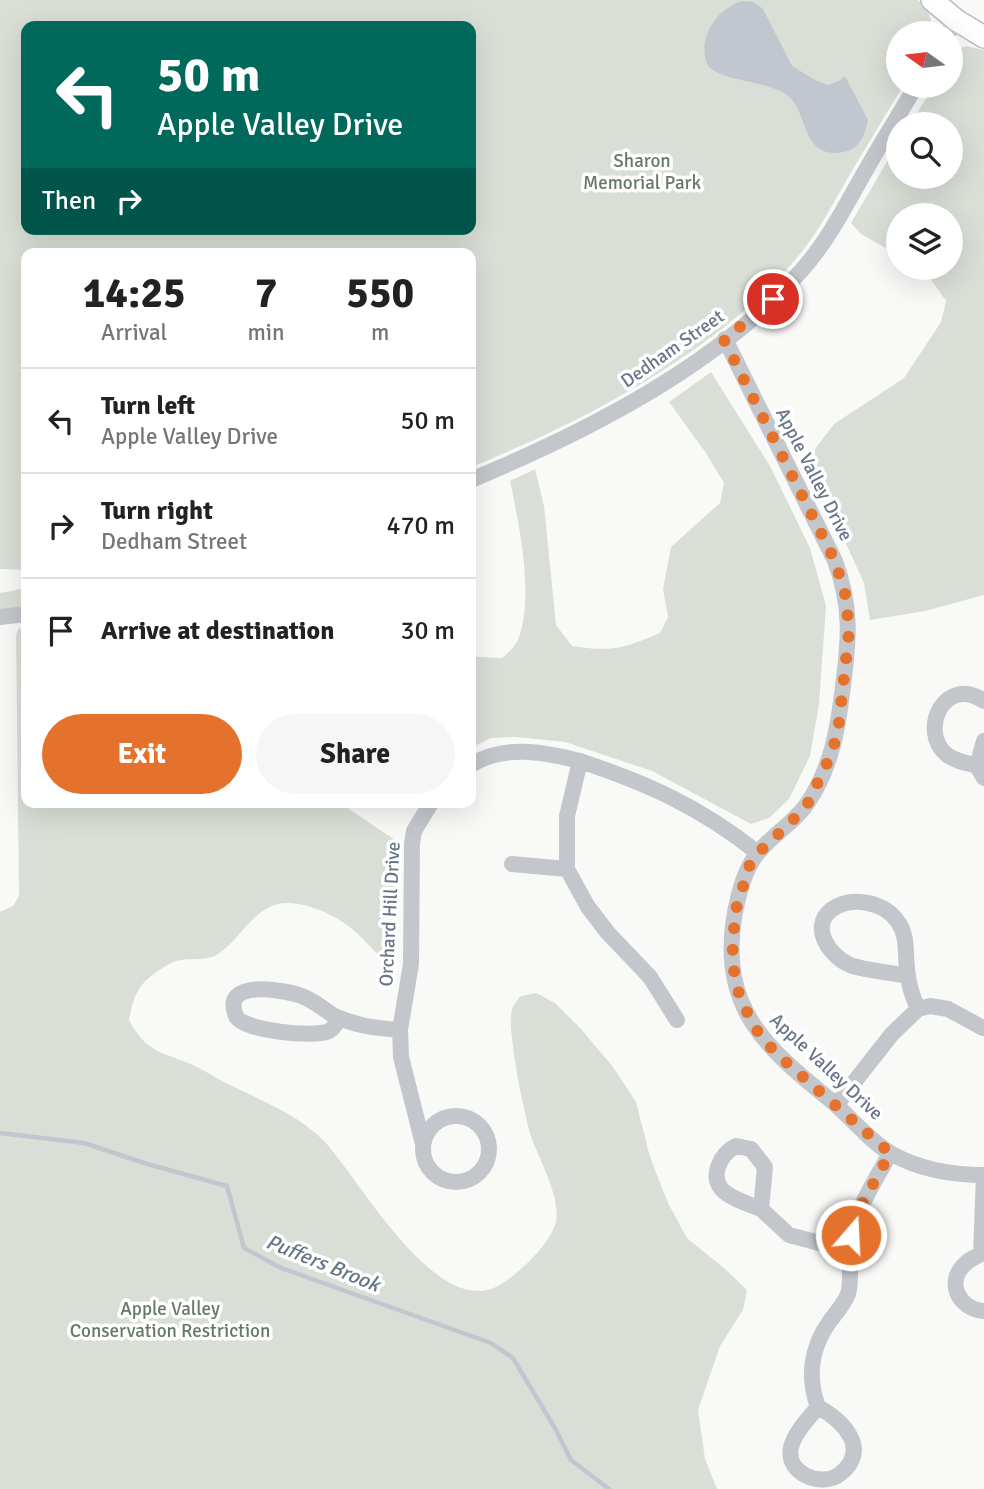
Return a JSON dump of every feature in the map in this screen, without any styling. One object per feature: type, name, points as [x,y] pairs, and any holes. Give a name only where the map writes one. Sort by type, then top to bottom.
[{"type":"street","points":[[932,0],[948,21]]},
{"type":"street","points":[[963,30],[984,37]]},
{"type":"street","name":"Dedham Street","points":[[476,478],[538,452],[614,413],[724,340],[788,285],[816,252],[909,98]]},
{"type":"street","name":"Apple Valley Drive","points":[[724,340],[835,561],[846,597],[849,632],[838,731],[831,755],[808,803],[758,853],[750,864],[744,881],[732,935],[732,961],[740,999],[752,1024],[766,1043],[890,1153],[923,1167],[984,1175]]},
{"type":"street","points":[[0,617],[21,615]]},
{"type":"street","points":[[984,701],[964,693],[953,695],[942,706],[936,720],[936,737],[945,752],[981,772],[984,741]]},
{"type":"street","points":[[476,762],[512,752],[538,753],[580,761],[676,798],[758,853]]},
{"type":"street","points":[[580,761],[567,816],[567,869],[588,906],[608,933],[650,977],[677,1020]]},
{"type":"street","name":"Orchard Hill Drive","points":[[423,1144],[431,1126],[439,1120],[459,1115],[477,1123],[488,1140],[489,1150],[487,1160],[475,1175],[467,1180],[448,1181],[439,1177],[426,1163],[401,1057],[400,1030],[411,964],[412,844],[414,831],[427,808]]},
{"type":"street","points":[[512,864],[567,869]]},
{"type":"street","points":[[908,976],[856,967],[835,956],[823,938],[822,930],[828,914],[838,906],[856,903],[873,904],[887,909],[904,932],[908,976],[918,1009]]},
{"type":"street","points":[[338,1018],[329,1031],[305,1034],[288,1032],[243,1023],[237,1017],[235,1004],[238,996],[251,989],[285,991],[307,998],[338,1018],[367,1028],[400,1030]]},
{"type":"street","points":[[836,1105],[892,1034],[918,1009],[930,1006],[948,1009],[984,1031]]},
{"type":"street","points":[[818,1407],[801,1427],[791,1448],[791,1457],[798,1471],[805,1476],[822,1479],[840,1475],[851,1460],[854,1450],[851,1435],[836,1418],[818,1407],[812,1392],[811,1367],[820,1338],[848,1294],[850,1242],[855,1219],[890,1153]]},
{"type":"street","points":[[984,1175],[982,1255],[964,1264],[956,1281],[957,1293],[962,1303],[975,1311],[984,1311]]},
{"type":"street","points":[[761,1209],[789,1235],[827,1245],[850,1242]]},
{"type":"green space","name":"Sharon Memorial Park","points":[[0,0],[918,0],[931,19],[886,21],[886,98],[896,98],[815,233],[773,284],[736,318],[651,377],[560,428],[476,465],[476,248],[21,248],[21,570],[0,569]]},
{"type":"green space","points":[[963,48],[984,50],[984,595],[925,611],[870,620],[864,583],[814,474],[815,449],[834,424],[904,378],[941,322],[946,301],[931,280],[963,280],[963,203],[886,203],[886,248],[861,234],[851,223],[886,163],[886,189],[963,189],[963,112],[918,112],[926,98],[963,98]]},
{"type":"green space","points":[[711,372],[770,466],[810,548],[826,606],[819,704],[810,756],[789,799],[769,818],[751,824],[652,771],[565,742],[516,737],[491,738],[476,746],[476,656],[502,658],[516,643],[523,620],[524,559],[510,481],[535,469],[544,506],[556,625],[572,646],[617,648],[660,633],[668,617],[663,589],[671,547],[720,503],[724,483],[669,402]]},
{"type":"green space","points":[[21,589],[21,611],[0,614],[0,593]]},
{"type":"green space","name":"Apple Valley Conservation Restriction","points":[[21,628],[21,808],[347,808],[398,842],[390,966],[357,933],[338,919],[305,906],[277,904],[258,914],[218,954],[208,958],[176,961],[155,973],[137,992],[129,1020],[135,1031],[155,1050],[191,1064],[278,1108],[313,1131],[323,1140],[402,1242],[427,1267],[453,1284],[478,1291],[503,1283],[533,1257],[555,1225],[556,1205],[532,1139],[514,1053],[511,1019],[513,1007],[520,997],[536,993],[555,1003],[613,1067],[636,1102],[650,1157],[668,1203],[687,1238],[747,1290],[743,1310],[720,1346],[698,1410],[705,1459],[717,1489],[0,1489],[0,912],[13,906],[19,896],[18,629]]},
{"type":"shaded area","points":[[742,1],[754,2],[763,9],[792,66],[828,85],[845,76],[868,120],[858,145],[844,152],[829,152],[819,148],[812,141],[792,100],[784,93],[724,75],[708,66],[705,46],[711,26],[724,11]]},
{"type":"waterway","name":"Puffers Brook","points":[[0,1133],[84,1143],[227,1186],[244,1248],[281,1268],[491,1343],[513,1358],[571,1460],[609,1489]]},
{"type":"route","points":[[773,299],[724,340],[835,561],[846,597],[849,632],[838,731],[831,755],[808,803],[750,864],[735,912],[732,961],[740,999],[760,1036],[890,1153],[864,1199],[851,1235]]}]
